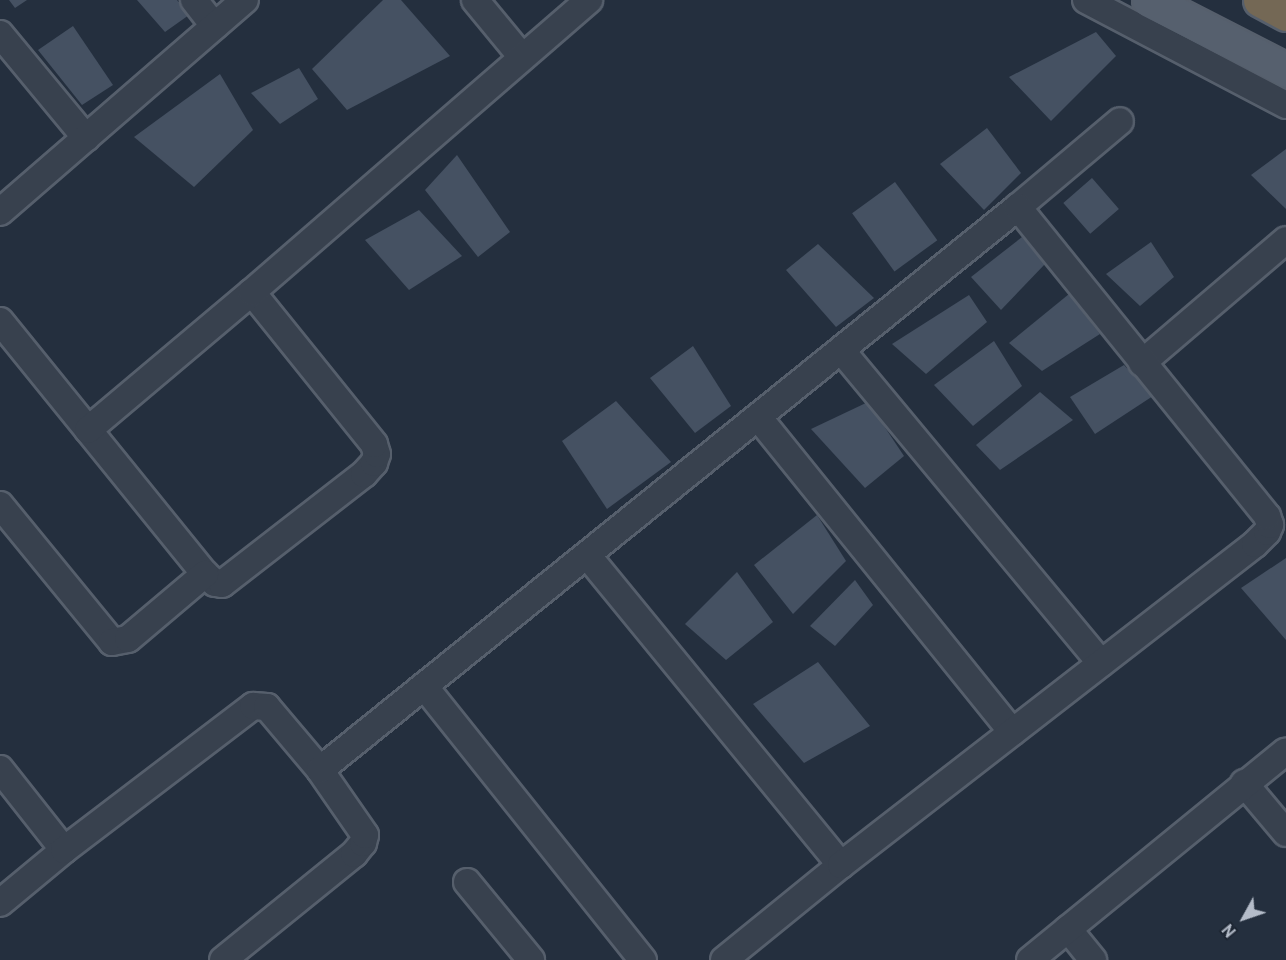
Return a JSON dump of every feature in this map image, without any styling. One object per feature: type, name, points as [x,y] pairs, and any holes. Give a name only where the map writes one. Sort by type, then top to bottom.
[{"type":"highway","points":[[1260,0],[1286,14]]},
{"type":"main road","points":[[1149,0],[1286,70]]},
{"type":"street","points":[[194,0],[214,26]]},
{"type":"street","points":[[0,213],[245,0]]},
{"type":"street","points":[[475,0],[522,57]]},
{"type":"street","points":[[88,430],[252,292],[589,0]]},
{"type":"street","points":[[1086,0],[1286,105]]},
{"type":"street","points":[[0,34],[86,138]]},
{"type":"street","points":[[320,770],[1018,207],[1120,121]]},
{"type":"street","points":[[724,960],[841,865],[1255,544],[1278,518],[1268,516],[1018,207]]},
{"type":"street","points":[[1142,363],[1286,240]]},
{"type":"street","points":[[3,332],[88,430],[205,574],[215,583],[226,582],[364,474],[374,464],[377,454],[374,444],[252,292]]},
{"type":"street","points":[[841,350],[1101,663]]},
{"type":"street","points":[[758,417],[1012,732]]},
{"type":"street","points":[[0,505],[112,642],[128,639],[205,574]]},
{"type":"street","points":[[587,555],[841,865]]},
{"type":"street","points":[[424,686],[643,960]]},
{"type":"street","points":[[0,903],[64,850],[253,706],[267,707],[320,770],[365,835],[363,843],[354,854],[223,960]]},
{"type":"street","points":[[1030,960],[1286,750]]},
{"type":"street","points":[[0,769],[64,850]]},
{"type":"street","points":[[1244,783],[1286,833]]},
{"type":"street","points":[[467,882],[531,960]]},
{"type":"street","points":[[1068,929],[1093,960]]},
{"type":"building","points":[[9,0],[27,0],[15,8]]},
{"type":"building","points":[[137,0],[177,0],[189,15],[165,32]]},
{"type":"building","points":[[383,0],[401,0],[450,56],[347,110],[312,69]]},
{"type":"building","points":[[73,26],[113,85],[82,105],[38,50]]},
{"type":"building","points":[[1096,32],[1116,56],[1051,121],[1009,77]]},
{"type":"building","points":[[299,68],[318,99],[280,124],[251,93]]},
{"type":"building","points":[[220,74],[253,130],[194,187],[134,137]]},
{"type":"building","points":[[987,128],[1021,173],[984,210],[940,164]]},
{"type":"building","points":[[1286,149],[1286,209],[1251,175]]},
{"type":"building","points":[[457,155],[510,232],[478,257],[425,190]]},
{"type":"building","points":[[1092,178],[1119,209],[1090,234],[1063,203]]},
{"type":"building","points":[[895,182],[937,240],[894,271],[852,213]]},
{"type":"building","points":[[419,210],[462,256],[409,290],[365,240]]},
{"type":"building","points":[[1022,237],[1045,264],[1001,310],[971,277]]},
{"type":"building","points":[[1151,242],[1174,277],[1140,306],[1106,274]]},
{"type":"building","points":[[818,244],[874,298],[836,327],[786,270]]},
{"type":"building","points":[[1069,294],[1100,334],[1042,371],[1009,343]]},
{"type":"building","points":[[969,295],[987,322],[926,374],[892,344]]},
{"type":"building","points":[[994,341],[1022,386],[973,426],[934,385]]},
{"type":"building","points":[[693,346],[731,406],[695,433],[650,378]]},
{"type":"building","points":[[1124,365],[1153,396],[1095,434],[1070,397]]},
{"type":"building","points":[[1040,392],[1073,420],[1000,470],[976,445]]},
{"type":"building","points":[[616,401],[671,462],[607,509],[562,441]]},
{"type":"building","points":[[868,402],[904,456],[865,488],[811,429]]},
{"type":"building","points":[[817,515],[846,561],[793,614],[754,565]]},
{"type":"building","points":[[1286,558],[1286,640],[1241,588]]},
{"type":"building","points":[[737,572],[773,622],[726,660],[685,624]]},
{"type":"building","points":[[855,580],[873,605],[835,646],[810,626]]},
{"type":"building","points":[[818,662],[870,726],[804,763],[753,704]]}]
